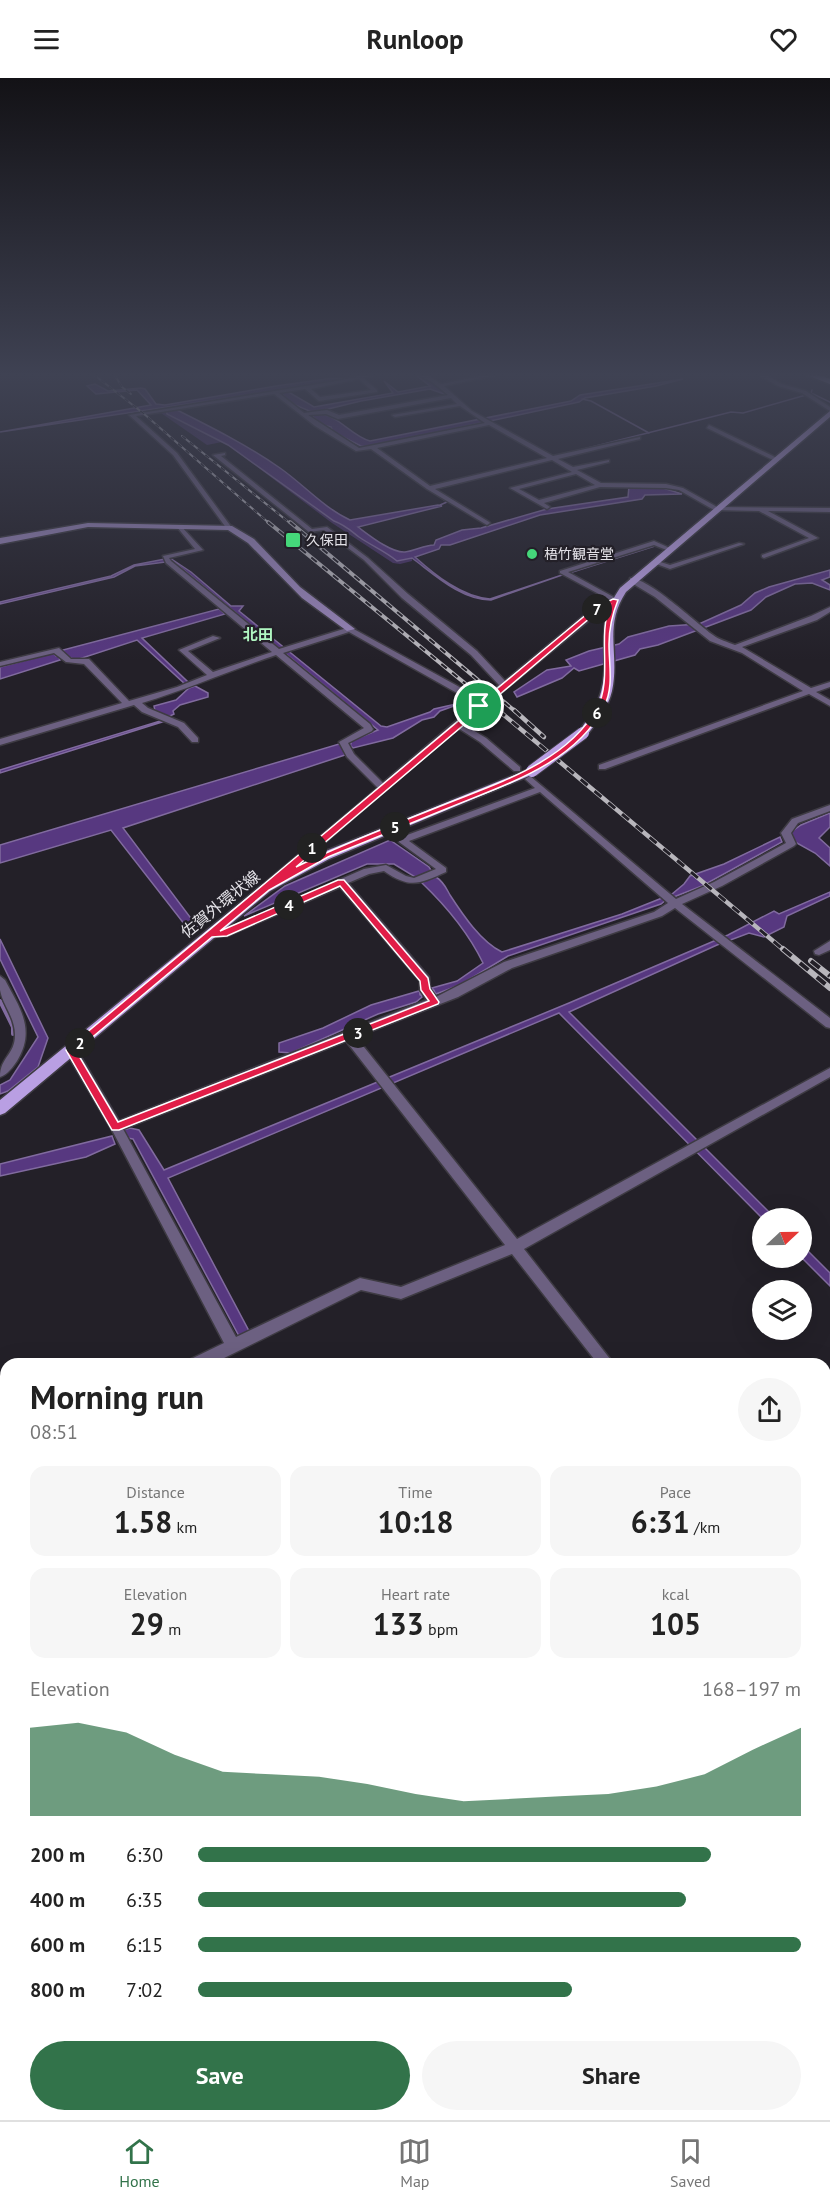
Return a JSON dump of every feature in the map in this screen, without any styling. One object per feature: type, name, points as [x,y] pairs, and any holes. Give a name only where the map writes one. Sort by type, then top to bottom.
[{"type":"main road","points":[[615,600],[654,561],[763,469]]},
{"type":"main road","points":[[0,541],[68,526],[229,528],[248,537],[282,575],[327,614],[350,629]]},
{"type":"main road","name":"佐賀外環状線","points":[[0,1109],[266,888],[326,856],[531,775],[583,733],[602,706],[608,686],[606,644],[608,617],[615,600]]},
{"type":"street","points":[[186,469],[229,528]]},
{"type":"street","points":[[234,469],[311,531],[325,528],[366,559],[405,596],[474,653],[505,686]]},
{"type":"street","points":[[402,469],[487,523]]},
{"type":"street","points":[[428,487],[504,469]]},
{"type":"street","points":[[571,469],[600,485]]},
{"type":"street","points":[[546,507],[513,488],[580,469]]},
{"type":"street","points":[[539,502],[600,485],[666,486],[681,489],[716,509],[830,510]]},
{"type":"street","points":[[758,509],[815,538],[764,556]]},
{"type":"street","points":[[180,527],[200,550],[165,557],[167,560],[368,726],[369,729],[344,740],[345,747],[383,788]]},
{"type":"street","points":[[615,600],[565,573],[654,543],[669,549]]},
{"type":"street","points":[[654,561],[670,567],[741,544]]},
{"type":"street","points":[[633,580],[658,595],[702,631],[722,644],[736,647],[830,704]]},
{"type":"street","points":[[266,888],[479,706],[595,611],[615,600]]},
{"type":"street","points":[[736,647],[814,618],[830,609]]},
{"type":"street","points":[[0,742],[188,686],[212,675],[350,629],[460,691],[479,706]]},
{"type":"street","points":[[212,675],[183,650],[216,638]]},
{"type":"street","points":[[0,664],[56,650],[64,660],[75,663],[86,661],[132,703],[182,725],[195,740]]},
{"type":"street","points":[[602,767],[830,684]]},
{"type":"street","points":[[459,725],[483,740],[517,769]]},
{"type":"street","points":[[531,775],[541,789],[670,899],[830,1023]]},
{"type":"street","points":[[210,934],[224,934],[367,871],[386,868],[405,881],[426,877],[443,870],[402,840],[541,789]]},
{"type":"street","points":[[119,1134],[349,1036],[430,996],[454,994],[508,964],[658,914],[670,899],[718,884],[791,844],[786,833],[795,821],[830,807]]},
{"type":"street","points":[[341,882],[425,980],[430,996]]},
{"type":"street","points":[[819,951],[830,945]]},
{"type":"street","points":[[0,980],[21,1025],[22,1044],[0,1073]]},
{"type":"street","points":[[349,1036],[602,1358]]},
{"type":"street","points":[[71,1050],[242,1341]]},
{"type":"street","points":[[208,1358],[360,1284],[401,1293],[515,1246],[830,1072]]},
{"type":"shaded area","points":[[260,469],[334,521],[397,561],[412,558],[412,561],[393,563],[332,523]]},
{"type":"shaded area","points":[[262,469],[282,469],[331,509],[350,520],[442,506],[358,527],[380,543],[399,552],[434,545],[436,540],[462,530],[481,528],[547,509],[628,497],[629,486],[660,487],[682,494],[645,495],[642,499],[540,515],[450,545],[441,545],[439,549],[415,557],[440,578],[459,590],[490,599],[562,575],[491,600],[469,596],[459,591],[439,579],[412,558],[397,561],[334,521]]},
{"type":"shaded area","points":[[170,558],[191,572],[231,606],[243,606],[239,611],[381,726],[387,727],[434,709],[465,702],[440,711],[434,717],[422,720],[393,738],[353,748],[351,746],[343,749],[345,755],[123,828],[199,929],[192,934],[111,830],[0,863],[0,845],[339,744],[342,746],[351,744],[351,741],[378,730],[173,561],[135,566],[114,577],[0,604],[0,602],[111,576],[134,565]]},
{"type":"shaded area","points":[[830,570],[830,577],[822,580],[830,585],[830,590],[812,583],[795,584],[766,597],[751,610],[658,645],[640,649],[635,655],[579,671],[574,668],[562,678],[517,697],[514,692],[547,670],[571,666],[566,660],[589,651],[619,644],[628,637],[669,626],[699,624],[741,605],[755,593],[769,587]]},
{"type":"shaded area","points":[[219,609],[225,614],[142,638],[188,682],[185,684],[137,640],[76,660],[65,656],[59,657],[60,660],[0,679],[0,667],[53,653],[56,656],[64,654],[63,650]]},
{"type":"shaded area","points":[[195,686],[208,693],[208,697],[180,705],[173,711],[174,714],[168,717],[155,711],[154,706],[176,700],[189,688]]},
{"type":"shaded area","points":[[162,722],[0,773],[0,770]]},
{"type":"shaded area","points":[[830,813],[830,827],[819,838],[830,848],[830,866],[815,853],[795,842],[791,832],[801,825]]},
{"type":"shaded area","points":[[780,837],[782,842],[702,886],[661,904],[508,956],[460,985],[436,994],[432,988],[457,981],[483,963],[456,921],[422,883],[426,880],[421,875],[415,877],[394,864],[367,864],[244,916],[285,886],[390,840],[429,867],[431,870],[425,874],[430,878],[436,877],[445,885],[473,927],[487,942],[502,952],[622,914],[672,894],[690,876],[724,864]]},
{"type":"shaded area","points":[[830,892],[830,896],[787,916],[784,927],[764,937],[749,933],[717,945],[569,1012],[765,1208],[752,1208],[559,1013],[168,1178],[249,1331],[239,1336],[133,1139],[127,1138],[123,1130],[130,1128],[139,1130],[164,1170],[569,1003],[728,935],[774,911],[779,914]]},
{"type":"shaded area","points":[[0,939],[48,1038],[38,1067],[8,1091],[0,1094],[0,1085],[10,1080],[38,1037],[0,959]]},
{"type":"shaded area","points":[[419,991],[422,997],[416,1002],[378,1014],[291,1053],[279,1052],[279,1043],[323,1028],[371,1005]]},
{"type":"shaded area","points":[[112,1136],[115,1144],[86,1157],[0,1176],[0,1164]]},
{"type":"shaded area","points":[[812,1255],[830,1273],[830,1286],[812,1268]]},
{"type":"waterway","points":[[400,469],[447,502],[440,505]]},
{"type":"waterway","points":[[562,575],[654,546]]},
{"type":"waterway","points":[[187,683],[191,687]]},
{"type":"waterway","points":[[421,994],[433,991]]},
{"type":"waterway","points":[[0,1001],[13,1027],[13,1034]]},
{"type":"railway","points":[[207,469],[270,524]]},
{"type":"railway","points":[[223,469],[291,524]]},
{"type":"railway","points":[[268,522],[500,712]]},
{"type":"railway","points":[[290,522],[516,712]]},
{"type":"railway","points":[[498,710],[785,951]]},
{"type":"railway","points":[[514,710],[544,737]]},
{"type":"railway","points":[[783,949],[830,988]]},
{"type":"railway","points":[[811,961],[830,976]]},
{"type":"place","name":"久保田","points":[[293,540]]},
{"type":"place","name":"梧竹観音堂","points":[[532,554]]},
{"type":"district","name":"北田","points":[[258,635]]},
{"type":"route","points":[[479,706],[266,888],[196,946],[71,1050],[116,1127],[434,1002],[425,990],[425,980],[341,882],[224,934],[210,934],[266,888],[294,871],[532,771],[573,742],[583,733],[602,706],[608,686],[606,644],[608,617],[615,600],[595,611],[549,651],[479,706]]}]
